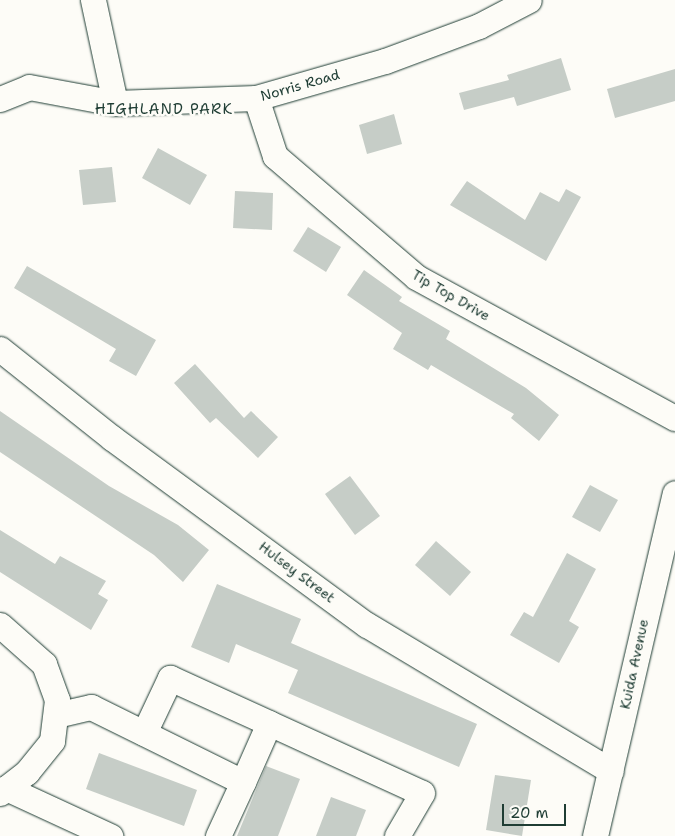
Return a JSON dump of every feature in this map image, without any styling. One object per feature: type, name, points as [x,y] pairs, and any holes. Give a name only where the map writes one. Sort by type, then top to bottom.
[{"type":"street","points":[[93,0],[116,103]]},
{"type":"street","name":"Norris Road","points":[[0,100],[29,87],[116,103],[256,98],[385,61],[479,26],[529,0]]},
{"type":"street","name":"Tip Top Drive","points":[[256,98],[275,156],[416,277],[675,418]]},
{"type":"street","name":"Hulsey Street","points":[[0,349],[112,438],[367,624],[611,771]]},
{"type":"street","name":"Kuida Avenue","points":[[595,836],[675,492]]},
{"type":"street","points":[[0,625],[44,664],[57,700],[52,741],[27,772],[3,790],[110,836]]},
{"type":"street","points":[[144,733],[170,678],[422,793],[397,836]]},
{"type":"street","points":[[56,715],[91,707],[243,782]]},
{"type":"street","points":[[218,836],[269,723]]},
{"type":"building","points":[[561,58],[571,90],[517,106],[514,97],[464,110],[459,93],[509,80],[507,75]]},
{"type":"building","points":[[675,69],[675,101],[615,118],[607,89]]},
{"type":"building","points":[[394,114],[402,144],[367,154],[359,125]]},
{"type":"building","points":[[158,148],[207,175],[190,205],[142,178]]},
{"type":"building","points":[[112,167],[116,202],[83,205],[79,170]]},
{"type":"building","points":[[467,181],[525,220],[540,192],[559,202],[566,189],[581,197],[546,261],[450,205]]},
{"type":"building","points":[[235,191],[273,193],[272,230],[233,228]]},
{"type":"building","points":[[308,227],[341,247],[326,272],[293,251]]},
{"type":"building","points":[[27,266],[156,340],[136,376],[109,361],[116,349],[14,288]]},
{"type":"building","points":[[364,270],[402,297],[399,301],[450,331],[446,339],[526,388],[559,415],[539,441],[511,418],[514,414],[431,365],[428,370],[393,349],[402,333],[347,295]]},
{"type":"building","points":[[195,364],[244,418],[251,411],[278,437],[258,458],[216,418],[210,423],[174,383]]},
{"type":"building","points":[[0,411],[109,486],[178,525],[209,550],[183,582],[154,555],[0,452]]},
{"type":"building","points":[[350,476],[380,516],[355,535],[325,494]]},
{"type":"building","points":[[590,485],[618,500],[600,532],[572,517]]},
{"type":"building","points":[[0,530],[55,564],[60,556],[106,581],[98,594],[108,600],[91,630],[0,572]]},
{"type":"building","points":[[436,541],[471,572],[450,596],[415,565]]},
{"type":"building","points":[[567,553],[596,569],[569,621],[579,627],[559,663],[510,635],[524,612],[533,617]]},
{"type":"building","points":[[217,584],[301,619],[291,643],[477,724],[459,767],[288,693],[298,670],[236,644],[229,663],[191,647]]},
{"type":"building","points":[[99,753],[197,790],[184,826],[86,789]]},
{"type":"building","points":[[266,766],[300,779],[278,836],[237,836]]},
{"type":"building","points":[[495,775],[531,780],[522,836],[486,830]]},
{"type":"building","points":[[331,797],[366,810],[356,836],[316,836]]},
{"type":"district","name":"HIGHLAND PARK","points":[[164,110]]}]
